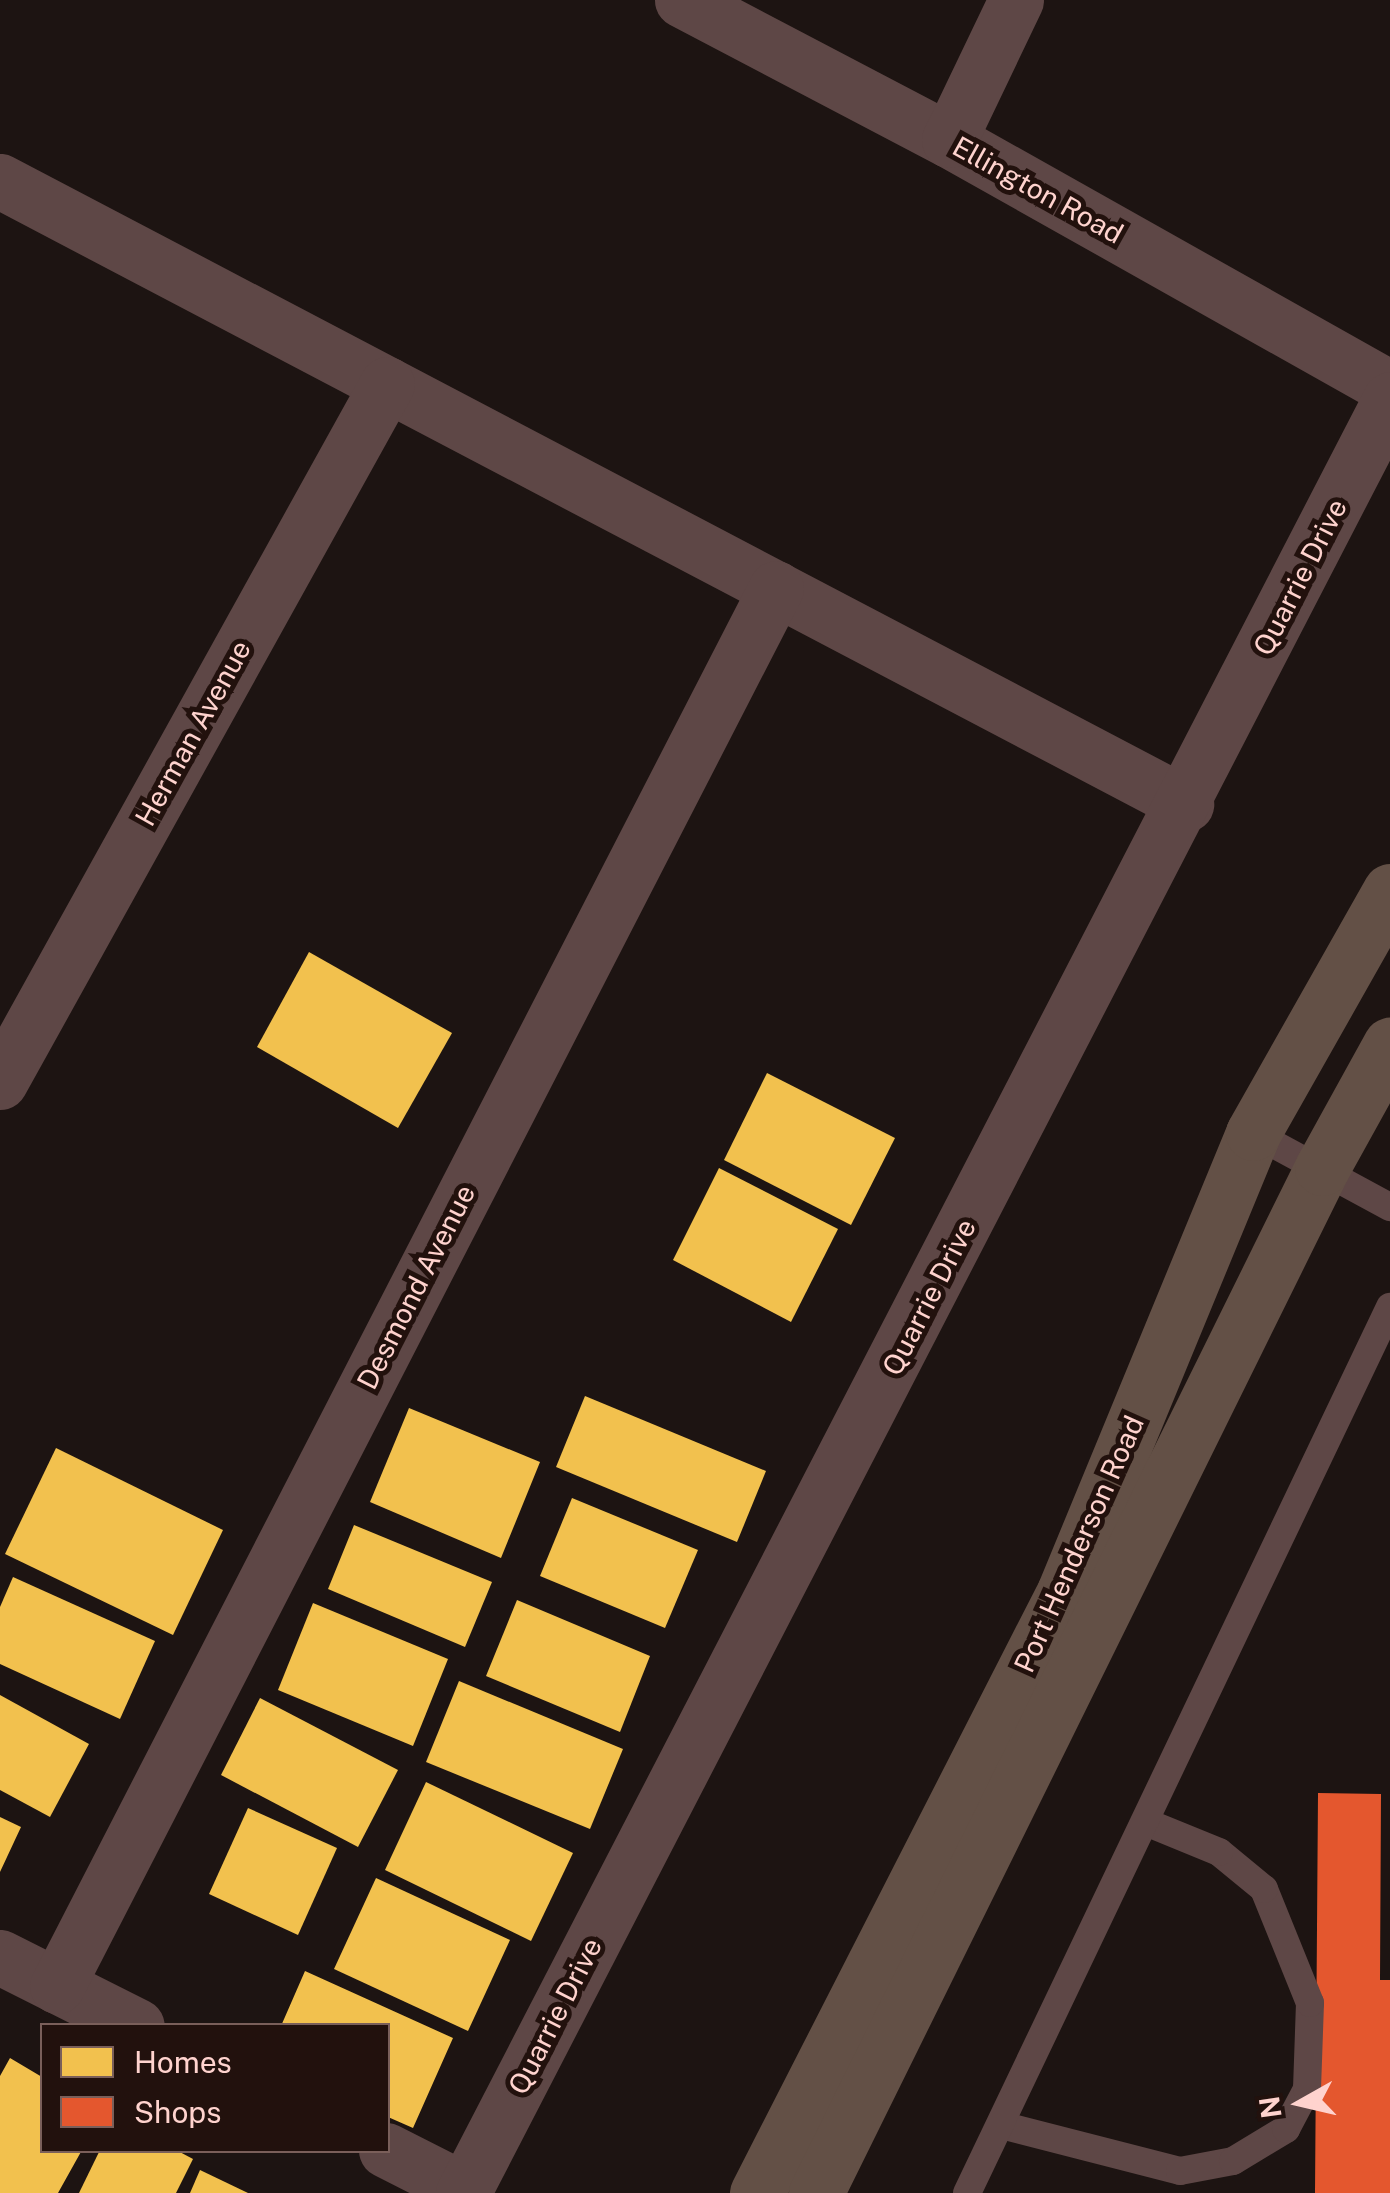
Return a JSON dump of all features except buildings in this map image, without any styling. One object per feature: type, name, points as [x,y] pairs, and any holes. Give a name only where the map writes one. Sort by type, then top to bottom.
[{"type":"main road","name":"Port Henderson Road","points":[[757,2193],[1064,1592],[1253,1134],[1390,891]]},
{"type":"main road","name":"Port Henderson Road","points":[[816,2193],[1322,1168],[1390,1045]]},
{"type":"street","name":"Ellington Road","points":[[682,0],[948,140],[1390,388]]},
{"type":"street","points":[[948,140],[1016,0]]},
{"type":"street","points":[[0,181],[1186,804]]},
{"type":"street","name":"Herman Avenue","points":[[0,1082],[387,384]]},
{"type":"street","name":"Quarrie Drive","points":[[464,2192],[1186,804],[1390,398]]},
{"type":"street","name":"Desmond Avenue","points":[[57,1986],[776,588]]},
{"type":"street","points":[[0,1957],[131,2023]]},
{"type":"street","points":[[390,2152],[464,2192]]},
{"type":"lane","points":[[1253,1134],[1390,1207]]},
{"type":"lane","points":[[967,2193],[1148,1823],[1390,1307]]},
{"type":"lane","points":[[1000,2125],[1180,2171],[1233,2161],[1286,2129],[1308,2090],[1310,2003],[1264,1888],[1219,1852],[1148,1823]]}]
